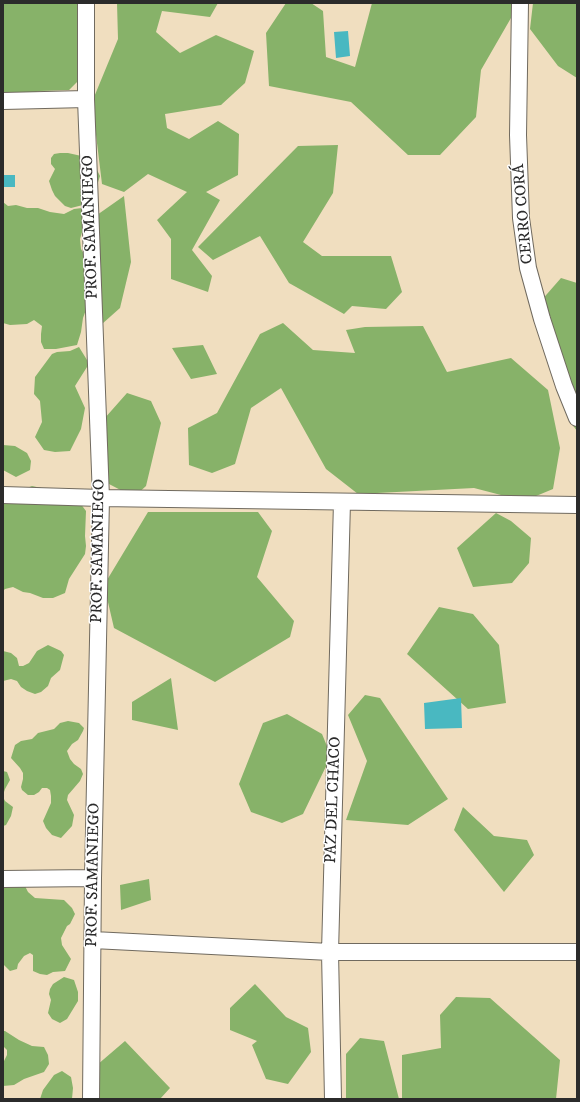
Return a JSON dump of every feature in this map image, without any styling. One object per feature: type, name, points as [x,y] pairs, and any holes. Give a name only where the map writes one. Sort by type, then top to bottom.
[{"type":"street","name":"PROF. SAMANIEGO","points":[[86,3],[86,99],[101,498],[93,878],[91,1099]]},
{"type":"street","name":"CERRO CORÁ","points":[[520,3],[518,135],[521,218],[528,268],[542,319],[564,386],[577,418]]},
{"type":"street","points":[[3,101],[86,99]]},
{"type":"street","points":[[3,495],[101,498],[577,505]]},
{"type":"street","name":"PAZ DEL CHACO","points":[[333,1099],[330,952],[342,502]]},
{"type":"street","points":[[3,879],[93,878]]},
{"type":"street","points":[[93,940],[330,952],[577,952]]},
{"type":"green space","points":[[3,3],[93,3],[78,81],[69,90],[40,91],[3,100]]},
{"type":"green space","points":[[117,3],[218,3],[210,17],[162,11],[156,32],[180,53],[216,35],[254,51],[245,83],[221,105],[165,114],[167,128],[189,139],[218,121],[239,134],[238,175],[206,192],[220,200],[192,250],[212,276],[208,292],[171,279],[171,239],[157,220],[187,192],[148,174],[124,192],[102,184],[92,102],[118,39]]},
{"type":"green space","points":[[286,3],[311,3],[323,11],[326,57],[355,67],[372,3],[512,3],[515,11],[481,70],[476,117],[440,155],[408,155],[351,102],[269,86],[266,33]]},
{"type":"green space","points":[[533,3],[577,3],[577,78],[558,66],[530,29]]},
{"type":"green space","points":[[338,145],[333,193],[303,242],[322,256],[391,256],[402,292],[386,309],[352,306],[344,314],[289,283],[260,236],[213,260],[198,247],[298,146]]},
{"type":"green space","points":[[68,153],[86,157],[96,168],[100,176],[95,192],[83,205],[71,208],[65,206],[55,196],[52,190],[49,181],[55,169],[51,164],[51,158],[54,154]]},
{"type":"green space","points":[[124,196],[131,262],[120,308],[102,324],[97,215]]},
{"type":"green space","points":[[3,202],[8,206],[16,205],[27,208],[38,208],[64,214],[74,209],[89,209],[80,239],[81,249],[87,259],[87,307],[77,345],[56,349],[44,349],[41,342],[42,326],[34,320],[27,324],[10,325],[3,323]]},
{"type":"green space","points":[[561,278],[577,283],[577,431],[569,420],[540,302]]},
{"type":"green space","points":[[283,323],[313,350],[355,353],[346,330],[365,327],[423,326],[447,372],[511,358],[548,390],[560,448],[553,489],[524,501],[474,488],[358,494],[326,469],[281,388],[251,408],[235,464],[212,473],[189,465],[188,428],[217,413],[260,334]]},
{"type":"green space","points":[[203,345],[217,374],[191,379],[172,348]]},
{"type":"green space","points":[[79,347],[87,360],[87,367],[75,386],[85,408],[81,429],[70,451],[55,452],[44,450],[35,437],[42,422],[40,401],[34,394],[35,377],[52,354],[70,351]]},
{"type":"green space","points":[[127,393],[151,401],[161,423],[146,486],[134,497],[109,484],[104,419]]},
{"type":"green space","points":[[3,445],[15,446],[27,453],[31,461],[30,470],[16,477],[3,470]]},
{"type":"green space","points":[[32,486],[56,491],[80,503],[86,511],[85,554],[69,579],[65,593],[53,598],[43,598],[23,592],[13,587],[3,591],[3,505],[10,497],[19,491]]},
{"type":"green space","points":[[148,512],[258,512],[272,531],[257,577],[294,621],[290,637],[215,682],[114,628],[104,585]]},
{"type":"green space","points":[[496,513],[511,521],[531,538],[529,563],[512,583],[473,587],[457,548]]},
{"type":"green space","points":[[439,607],[473,614],[499,645],[506,703],[468,709],[407,654]]},
{"type":"green space","points":[[48,645],[61,651],[64,655],[60,670],[51,678],[48,686],[41,692],[35,694],[27,691],[21,687],[17,681],[11,679],[3,681],[3,651],[11,653],[17,658],[19,666],[23,666],[29,663],[37,651]]},
{"type":"green space","points":[[171,678],[178,730],[132,720],[132,702]]},
{"type":"green space","points":[[365,695],[380,698],[448,799],[408,825],[346,820],[367,761],[348,715]]},
{"type":"green space","points":[[287,714],[322,734],[331,756],[303,814],[282,823],[251,812],[239,784],[263,723]]},
{"type":"green space","points":[[68,721],[79,723],[84,728],[78,740],[72,744],[67,751],[70,759],[81,769],[83,774],[80,781],[68,795],[67,800],[74,815],[72,826],[61,838],[52,835],[46,828],[43,821],[51,803],[50,790],[47,788],[42,788],[34,795],[28,795],[22,790],[21,787],[23,773],[11,758],[15,745],[21,741],[32,739],[38,733],[54,729],[60,723]]},
{"type":"green space","points":[[3,771],[7,772],[10,780],[3,795]]},
{"type":"green space","points":[[3,797],[5,801],[13,807],[11,816],[6,825],[3,826]]},
{"type":"green space","points":[[463,807],[494,836],[527,840],[534,855],[504,892],[454,830]]},
{"type":"green space","points":[[3,876],[25,886],[28,892],[35,898],[64,900],[72,908],[75,914],[61,938],[62,945],[71,959],[65,971],[53,972],[47,975],[33,971],[33,955],[30,953],[24,956],[18,964],[17,969],[10,971],[3,964]]},
{"type":"green space","points":[[149,879],[151,900],[121,910],[120,885]]},
{"type":"green space","points":[[64,977],[74,980],[78,992],[78,1001],[67,1019],[60,1023],[52,1019],[48,1013],[51,1000],[49,994],[53,984]]},
{"type":"green space","points":[[255,984],[286,1017],[308,1028],[311,1052],[288,1084],[266,1079],[252,1045],[257,1041],[230,1030],[230,1008]]},
{"type":"green space","points":[[456,997],[490,998],[560,1060],[556,1099],[402,1099],[402,1055],[441,1048],[440,1015]]},
{"type":"green space","points":[[3,1031],[32,1046],[44,1047],[48,1055],[49,1064],[44,1072],[24,1079],[14,1085],[3,1086],[3,1063],[7,1055],[7,1050],[3,1046]]},
{"type":"green space","points":[[360,1038],[384,1041],[399,1099],[346,1099],[346,1054]]},
{"type":"green space","points":[[125,1041],[170,1088],[160,1099],[99,1099],[97,1065]]},
{"type":"green space","points":[[62,1071],[71,1077],[73,1088],[72,1099],[40,1099],[43,1090],[54,1075]]},
{"type":"water","points":[[348,31],[350,56],[336,58],[334,32]]},
{"type":"water","points":[[3,175],[15,175],[15,187],[3,187]]},
{"type":"water","points":[[461,698],[462,728],[425,729],[424,703]]}]
